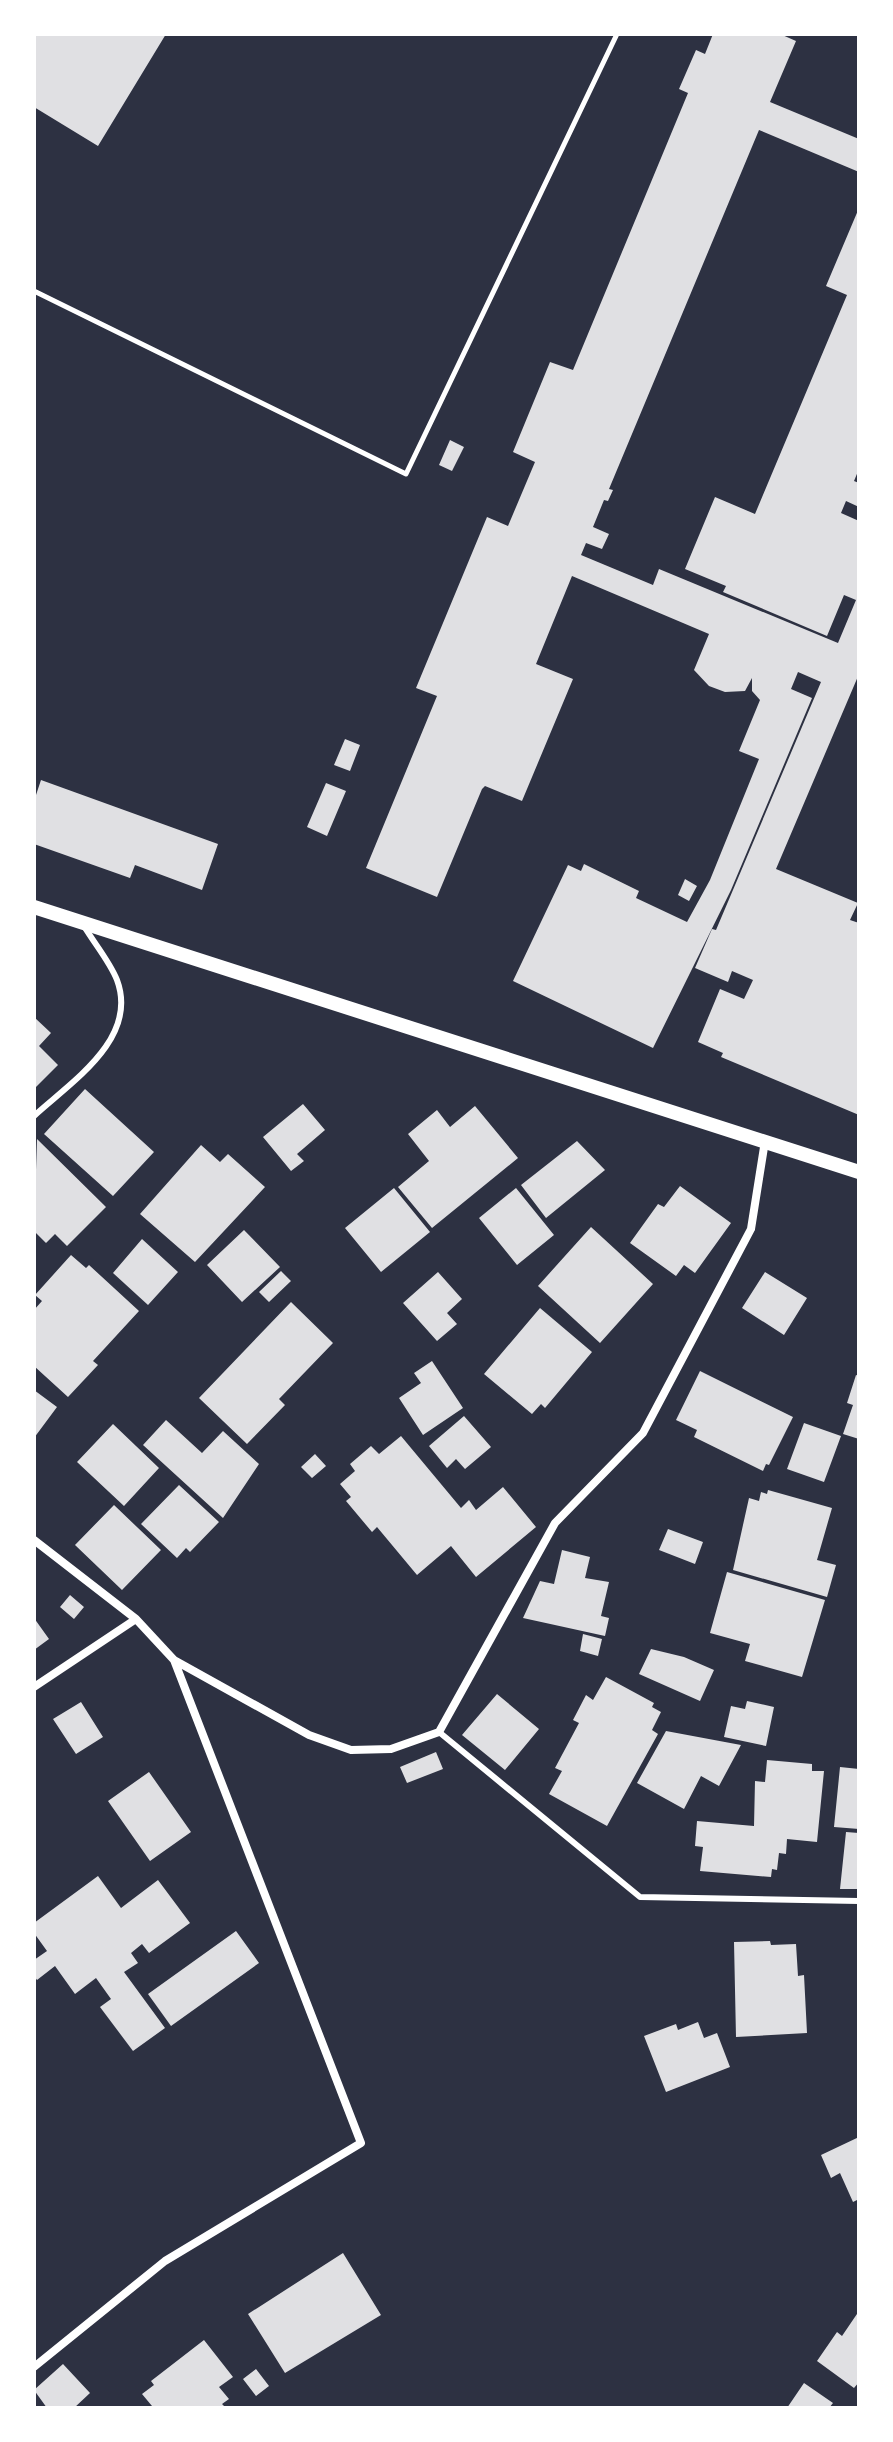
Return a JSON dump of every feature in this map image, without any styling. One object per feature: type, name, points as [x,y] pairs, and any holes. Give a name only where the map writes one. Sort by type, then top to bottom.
[{"type":"street","points":[[34,907],[859,1172]]},
{"type":"street","points":[[34,1540],[136,1619],[174,1660],[309,1735],[351,1750],[391,1749],[439,1732],[555,1523],[643,1433],[751,1229],[765,1141]]},
{"type":"street","points":[[34,1687],[136,1619]]},
{"type":"street","points":[[34,2367],[165,2261],[361,2143],[174,1660]]},
{"type":"lane","points":[[34,1116],[106,1050],[121,1011],[117,981],[82,923]]},
{"type":"lane","points":[[439,1732],[640,1897],[859,1901]]},
{"type":"path","points":[[34,291],[406,474],[617,34]]},
{"type":"building","points":[[34,34],[166,34],[98,146],[34,107]]},
{"type":"building","points":[[713,34],[780,34],[796,41],[770,102],[859,139],[859,172],[759,130],[609,489],[613,490],[608,501],[604,500],[593,527],[609,534],[602,549],[586,543],[581,555],[653,585],[659,569],[838,643],[856,600],[844,595],[827,636],[723,592],[726,586],[685,569],[715,497],[755,514],[847,295],[826,286],[859,208],[859,469],[854,481],[859,483],[859,507],[846,501],[841,513],[859,521],[859,674],[776,869],[858,903],[850,920],[859,923],[859,1115],[721,1057],[723,1053],[698,1042],[720,989],[744,999],[753,980],[732,971],[728,982],[695,968],[712,929],[716,930],[821,682],[798,672],[791,689],[812,698],[731,890],[653,1048],[513,981],[568,865],[581,871],[584,864],[639,891],[636,898],[687,922],[710,880],[759,759],[739,751],[760,700],[752,691],[752,678],[745,691],[725,692],[709,686],[694,670],[709,634],[572,576],[536,664],[573,679],[522,801],[485,786],[482,789],[437,897],[366,868],[437,696],[416,688],[487,517],[508,526],[535,462],[513,452],[550,362],[573,370],[688,93],[679,89],[696,50],[705,54]]},
{"type":"building","points":[[450,440],[464,447],[452,471],[439,465]]},
{"type":"building","points":[[345,739],[360,745],[350,771],[334,765]]},
{"type":"building","points":[[41,780],[218,844],[202,890],[135,865],[130,878],[34,844],[34,801]]},
{"type":"building","points":[[326,783],[346,791],[327,836],[307,827]]},
{"type":"building","points":[[685,879],[697,886],[689,901],[678,895]]},
{"type":"building","points":[[34,1017],[51,1033],[39,1046],[58,1065],[34,1089]]},
{"type":"building","points":[[85,1089],[154,1152],[113,1196],[44,1134]]},
{"type":"building","points":[[303,1104],[325,1130],[297,1154],[304,1161],[291,1171],[263,1137]]},
{"type":"building","points":[[475,1106],[518,1158],[432,1228],[398,1187],[429,1161],[408,1134],[437,1110],[450,1127]]},
{"type":"building","points":[[37,1139],[106,1207],[67,1246],[55,1234],[46,1243],[34,1231]]},
{"type":"building","points":[[577,1141],[605,1170],[546,1218],[521,1185]]},
{"type":"building","points":[[201,1145],[220,1162],[228,1154],[265,1187],[195,1262],[140,1214]]},
{"type":"building","points":[[680,1186],[731,1223],[695,1273],[684,1265],[676,1276],[630,1243],[658,1204],[664,1207]]},
{"type":"building","points":[[394,1188],[430,1232],[381,1272],[345,1228]]},
{"type":"building","points":[[516,1188],[554,1235],[517,1265],[479,1218]]},
{"type":"building","points":[[591,1227],[653,1284],[600,1343],[538,1286]]},
{"type":"building","points":[[244,1230],[280,1267],[242,1302],[207,1265]]},
{"type":"building","points":[[142,1239],[178,1272],[148,1305],[113,1273]]},
{"type":"building","points":[[71,1255],[86,1268],[89,1265],[139,1311],[93,1361],[98,1365],[68,1397],[34,1366],[34,1310],[42,1301],[35,1295]]},
{"type":"building","points":[[281,1271],[291,1281],[269,1302],[259,1292]]},
{"type":"building","points":[[438,1272],[462,1299],[447,1313],[457,1324],[437,1341],[403,1303]]},
{"type":"building","points":[[765,1272],[807,1298],[784,1335],[742,1308]]},
{"type":"building","points":[[291,1302],[333,1343],[279,1399],[285,1405],[247,1444],[199,1398]]},
{"type":"building","points":[[540,1308],[592,1352],[545,1408],[541,1404],[532,1414],[484,1374]]},
{"type":"building","points":[[432,1361],[463,1408],[423,1435],[399,1398],[421,1383],[414,1373]]},
{"type":"building","points":[[700,1371],[793,1417],[763,1471],[694,1437],[697,1430],[676,1420]]},
{"type":"building","points":[[856,1375],[859,1376],[859,1439],[843,1434],[853,1405],[847,1403]]},
{"type":"building","points":[[34,1390],[57,1407],[34,1438]]},
{"type":"building","points":[[464,1416],[491,1447],[465,1469],[456,1459],[447,1468],[429,1446]]},
{"type":"building","points":[[166,1420],[202,1453],[223,1431],[259,1464],[223,1518],[143,1445]]},
{"type":"building","points":[[804,1423],[841,1436],[824,1482],[787,1469]]},
{"type":"building","points":[[113,1424],[159,1468],[124,1506],[77,1462]]},
{"type":"building","points":[[401,1436],[461,1508],[469,1500],[476,1510],[503,1487],[536,1527],[476,1577],[451,1546],[417,1575],[377,1527],[372,1532],[346,1501],[351,1497],[340,1484],[355,1471],[350,1464],[371,1446],[379,1454]]},
{"type":"building","points":[[315,1454],[326,1466],[312,1478],[301,1467]]},
{"type":"building","points":[[179,1485],[219,1522],[190,1552],[186,1548],[177,1558],[141,1524]]},
{"type":"building","points":[[768,1490],[832,1508],[817,1560],[836,1565],[827,1597],[733,1570],[749,1498],[759,1501],[761,1492],[767,1494]]},
{"type":"building","points":[[114,1505],[161,1550],[122,1590],[75,1545]]},
{"type":"building","points":[[668,1529],[703,1542],[695,1564],[659,1550]]},
{"type":"building","points":[[562,1550],[590,1557],[585,1578],[609,1582],[601,1616],[609,1618],[605,1636],[523,1618],[540,1581],[554,1584]]},
{"type":"building","points":[[727,1572],[825,1600],[802,1677],[745,1661],[750,1644],[710,1633]]},
{"type":"building","points":[[70,1595],[84,1607],[74,1619],[60,1607]]},
{"type":"building","points":[[34,1618],[49,1639],[34,1650]]},
{"type":"building","points":[[583,1634],[602,1639],[598,1656],[580,1651]]},
{"type":"building","points":[[651,1649],[684,1657],[714,1670],[700,1701],[639,1674]]},
{"type":"building","points":[[606,1677],[654,1703],[652,1707],[661,1712],[652,1730],[658,1734],[607,1826],[549,1794],[562,1771],[555,1768],[579,1723],[573,1720],[586,1695],[593,1700]]},
{"type":"building","points":[[497,1694],[539,1729],[505,1770],[462,1735]]},
{"type":"building","points":[[747,1701],[774,1707],[766,1746],[724,1737],[731,1706],[745,1709]]},
{"type":"building","points":[[81,1702],[103,1737],[76,1754],[53,1719]]},
{"type":"building","points":[[666,1731],[741,1745],[719,1786],[701,1776],[684,1809],[637,1783]]},
{"type":"building","points":[[436,1752],[443,1769],[407,1783],[400,1767]]},
{"type":"building","points":[[767,1760],[812,1764],[812,1771],[824,1771],[817,1842],[787,1839],[786,1854],[779,1853],[777,1870],[772,1869],[771,1877],[700,1871],[703,1847],[695,1846],[697,1821],[754,1826],[755,1781],[765,1782]]},
{"type":"building","points":[[840,1767],[859,1769],[859,1829],[834,1827]]},
{"type":"building","points":[[149,1772],[191,1832],[150,1861],[108,1801]]},
{"type":"building","points":[[846,1832],[859,1833],[859,1889],[840,1889]]},
{"type":"building","points":[[98,1876],[121,1908],[158,1880],[190,1923],[149,1953],[142,1944],[131,1953],[138,1963],[124,1972],[165,2028],[133,2051],[100,2007],[111,1999],[96,1978],[75,1994],[55,1966],[37,1980],[34,1976],[34,1960],[47,1951],[34,1933],[34,1923]]},
{"type":"building","points":[[236,1931],[259,1963],[171,2026],[148,1994]]},
{"type":"building","points":[[770,1941],[771,1945],[796,1944],[798,1976],[804,1975],[807,2033],[736,2037],[734,1942]]},
{"type":"building","points":[[698,2022],[704,2038],[717,2033],[730,2067],[666,2092],[644,2036],[676,2024],[678,2030]]},
{"type":"building","points":[[859,2137],[859,2199],[853,2202],[840,2173],[831,2178],[821,2155]]},
{"type":"building","points":[[343,2253],[381,2315],[285,2373],[248,2314]]},
{"type":"building","points":[[859,2311],[859,2382],[854,2388],[817,2361],[837,2332],[842,2336]]},
{"type":"building","points":[[204,2340],[233,2377],[219,2387],[229,2399],[222,2404],[224,2406],[149,2408],[152,2406],[142,2394],[154,2385],[151,2381]]},
{"type":"building","points":[[63,2364],[90,2393],[74,2408],[47,2408],[34,2390]]},
{"type":"building","points":[[256,2369],[269,2386],[256,2396],[243,2379]]},
{"type":"building","points":[[804,2383],[833,2403],[829,2408],[787,2408]]}]
